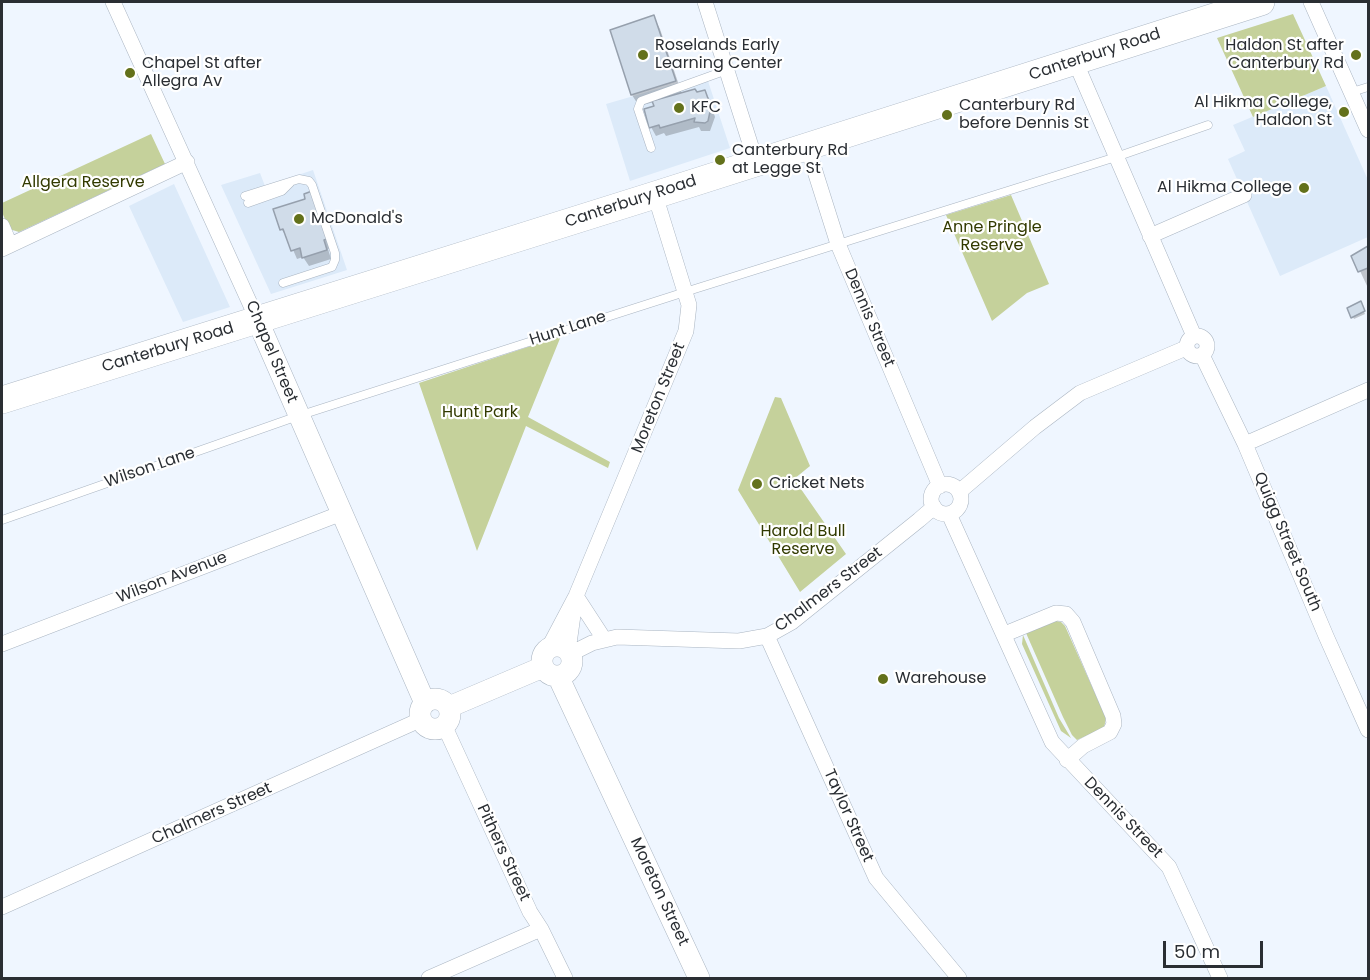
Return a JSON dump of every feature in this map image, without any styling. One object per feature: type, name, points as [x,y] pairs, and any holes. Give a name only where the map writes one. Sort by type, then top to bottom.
[{"type":"highway","name":"Canterbury Road","points":[[2,400],[1261,2]]},
{"type":"street","name":"Chapel Street","points":[[113,2],[187,162],[342,513],[423,711]]},
{"type":"street","points":[[705,2],[756,162]]},
{"type":"street","points":[[1311,2],[1368,130]]},
{"type":"street","points":[[959,492],[1035,427],[1080,393],[1190,342],[1150,236],[1075,62]]},
{"type":"street","name":"Dennis Street","points":[[807,146],[838,244],[940,486]]},
{"type":"street","points":[[2,226],[6,247],[187,162]]},
{"type":"street","name":"Moreton Street","points":[[655,195],[689,305],[686,331],[576,596],[557,659],[699,978]]},
{"type":"street","points":[[1150,236],[1244,195]]},
{"type":"street","name":"Quigg Street South","points":[[1190,342],[1201,337],[1206,341],[1207,347],[1202,355],[1245,444],[1368,730]]},
{"type":"street","points":[[1245,444],[1368,390]]},
{"type":"street","points":[[948,485],[959,492],[960,506],[954,512],[940,513],[934,507],[933,493],[940,486],[948,485]]},
{"type":"street","name":"Chalmers Street","points":[[446,716],[557,659],[604,639],[631,637],[739,641],[767,636],[792,622],[934,507]]},
{"type":"street","name":"Wilson Avenue","points":[[2,644],[342,513]]},
{"type":"street","name":"Dennis Street","points":[[949,514],[1052,742],[1169,867],[1220,978]]},
{"type":"street","points":[[576,596],[604,639]]},
{"type":"street","points":[[1005,634],[1056,613],[1066,614],[1073,622],[1113,716],[1114,724],[1110,732],[1083,746],[1067,760]]},
{"type":"street","name":"Taylor Street","points":[[767,636],[876,878],[959,978]]},
{"type":"street","points":[[423,711],[429,700],[438,699],[446,716]]},
{"type":"street","name":"Chalmers Street","points":[[2,907],[423,711]]},
{"type":"street","name":"Pithers Street","points":[[446,716],[530,912],[565,978]]},
{"type":"street","points":[[429,978],[541,929]]},
{"type":"lane","points":[[651,148],[638,109],[641,101],[727,70]]},
{"type":"lane","points":[[1352,92],[1368,87]]},
{"type":"lane","name":"Hunt Lane","points":[[298,416],[1116,157],[1208,125]]},
{"type":"lane","points":[[246,199],[292,181],[304,179],[312,185],[336,260],[332,267],[283,283]]},
{"type":"lane","name":"Wilson Lane","points":[[2,520],[298,416]]},
{"type":"shaded area","points":[[706,75],[730,148],[630,181],[606,104]]},
{"type":"shaded area","name":"Al Hikma College","points":[[1326,86],[1368,180],[1368,237],[1280,276],[1228,159],[1245,151],[1233,125]]},
{"type":"shaded area","points":[[313,170],[347,270],[271,294],[221,185],[260,173],[265,186]]},
{"type":"shaded area","points":[[174,184],[230,307],[183,322],[129,206]]},
{"type":"green space","points":[[1293,14],[1326,86],[1253,117],[1217,38]]},
{"type":"green space","name":"Allgera Reserve","points":[[151,134],[165,164],[19,232],[9,229],[2,212],[2,203]]},
{"type":"green space","name":"Anne Pringle Reserve","points":[[1011,195],[1049,284],[1027,293],[992,321],[946,215]]},
{"type":"green space","name":"Hunt Park","points":[[561,336],[528,417],[610,462],[608,468],[526,426],[477,551],[419,383]]},
{"type":"green space","name":"Harold Bull Reserve","points":[[775,397],[781,398],[810,466],[794,479],[846,554],[800,592],[738,490]]},
{"type":"green space","points":[[1056,621],[1065,626],[1106,718],[1104,728],[1077,740],[1063,717],[1026,633]]},
{"type":"green space","points":[[1023,635],[1059,718],[1071,738],[1061,731],[1022,644]]},
{"type":"building","name":"Roselands Early Learning Center","points":[[654,15],[676,81],[631,95],[610,30]]},
{"type":"building","name":"KFC","points":[[695,89],[697,92],[705,90],[711,107],[708,121],[694,122],[695,118],[660,128],[659,125],[649,128],[644,109],[654,106],[652,101]]},
{"type":"building","name":"McDonald's","points":[[312,191],[327,239],[324,240],[327,250],[302,258],[300,248],[291,251],[283,229],[280,230],[273,209],[305,199],[304,194]]},
{"type":"building","points":[[1368,246],[1368,268],[1358,272],[1351,256]]},
{"type":"building","points":[[1361,301],[1365,311],[1351,318],[1347,308]]},
{"type":"place","name":"Roselands Early Learning Center","points":[[643,55]]},
{"type":"place","name":"Haldon St after Canterbury Rd","points":[[1356,55]]},
{"type":"place","name":"Chapel St after Allegra Av","points":[[130,73]]},
{"type":"place","name":"KFC","points":[[679,108]]},
{"type":"place","name":"Al Hikma College, Haldon St","points":[[1344,112]]},
{"type":"place","name":"Canterbury Rd before Dennis St","points":[[947,115]]},
{"type":"place","name":"Canterbury Rd at Legge St","points":[[720,160]]},
{"type":"place","name":"Al Hikma College","points":[[1304,188]]},
{"type":"place","name":"McDonald's","points":[[299,219]]},
{"type":"place","name":"Cricket Nets","points":[[757,484]]},
{"type":"place","name":"Warehouse","points":[[883,679]]}]
